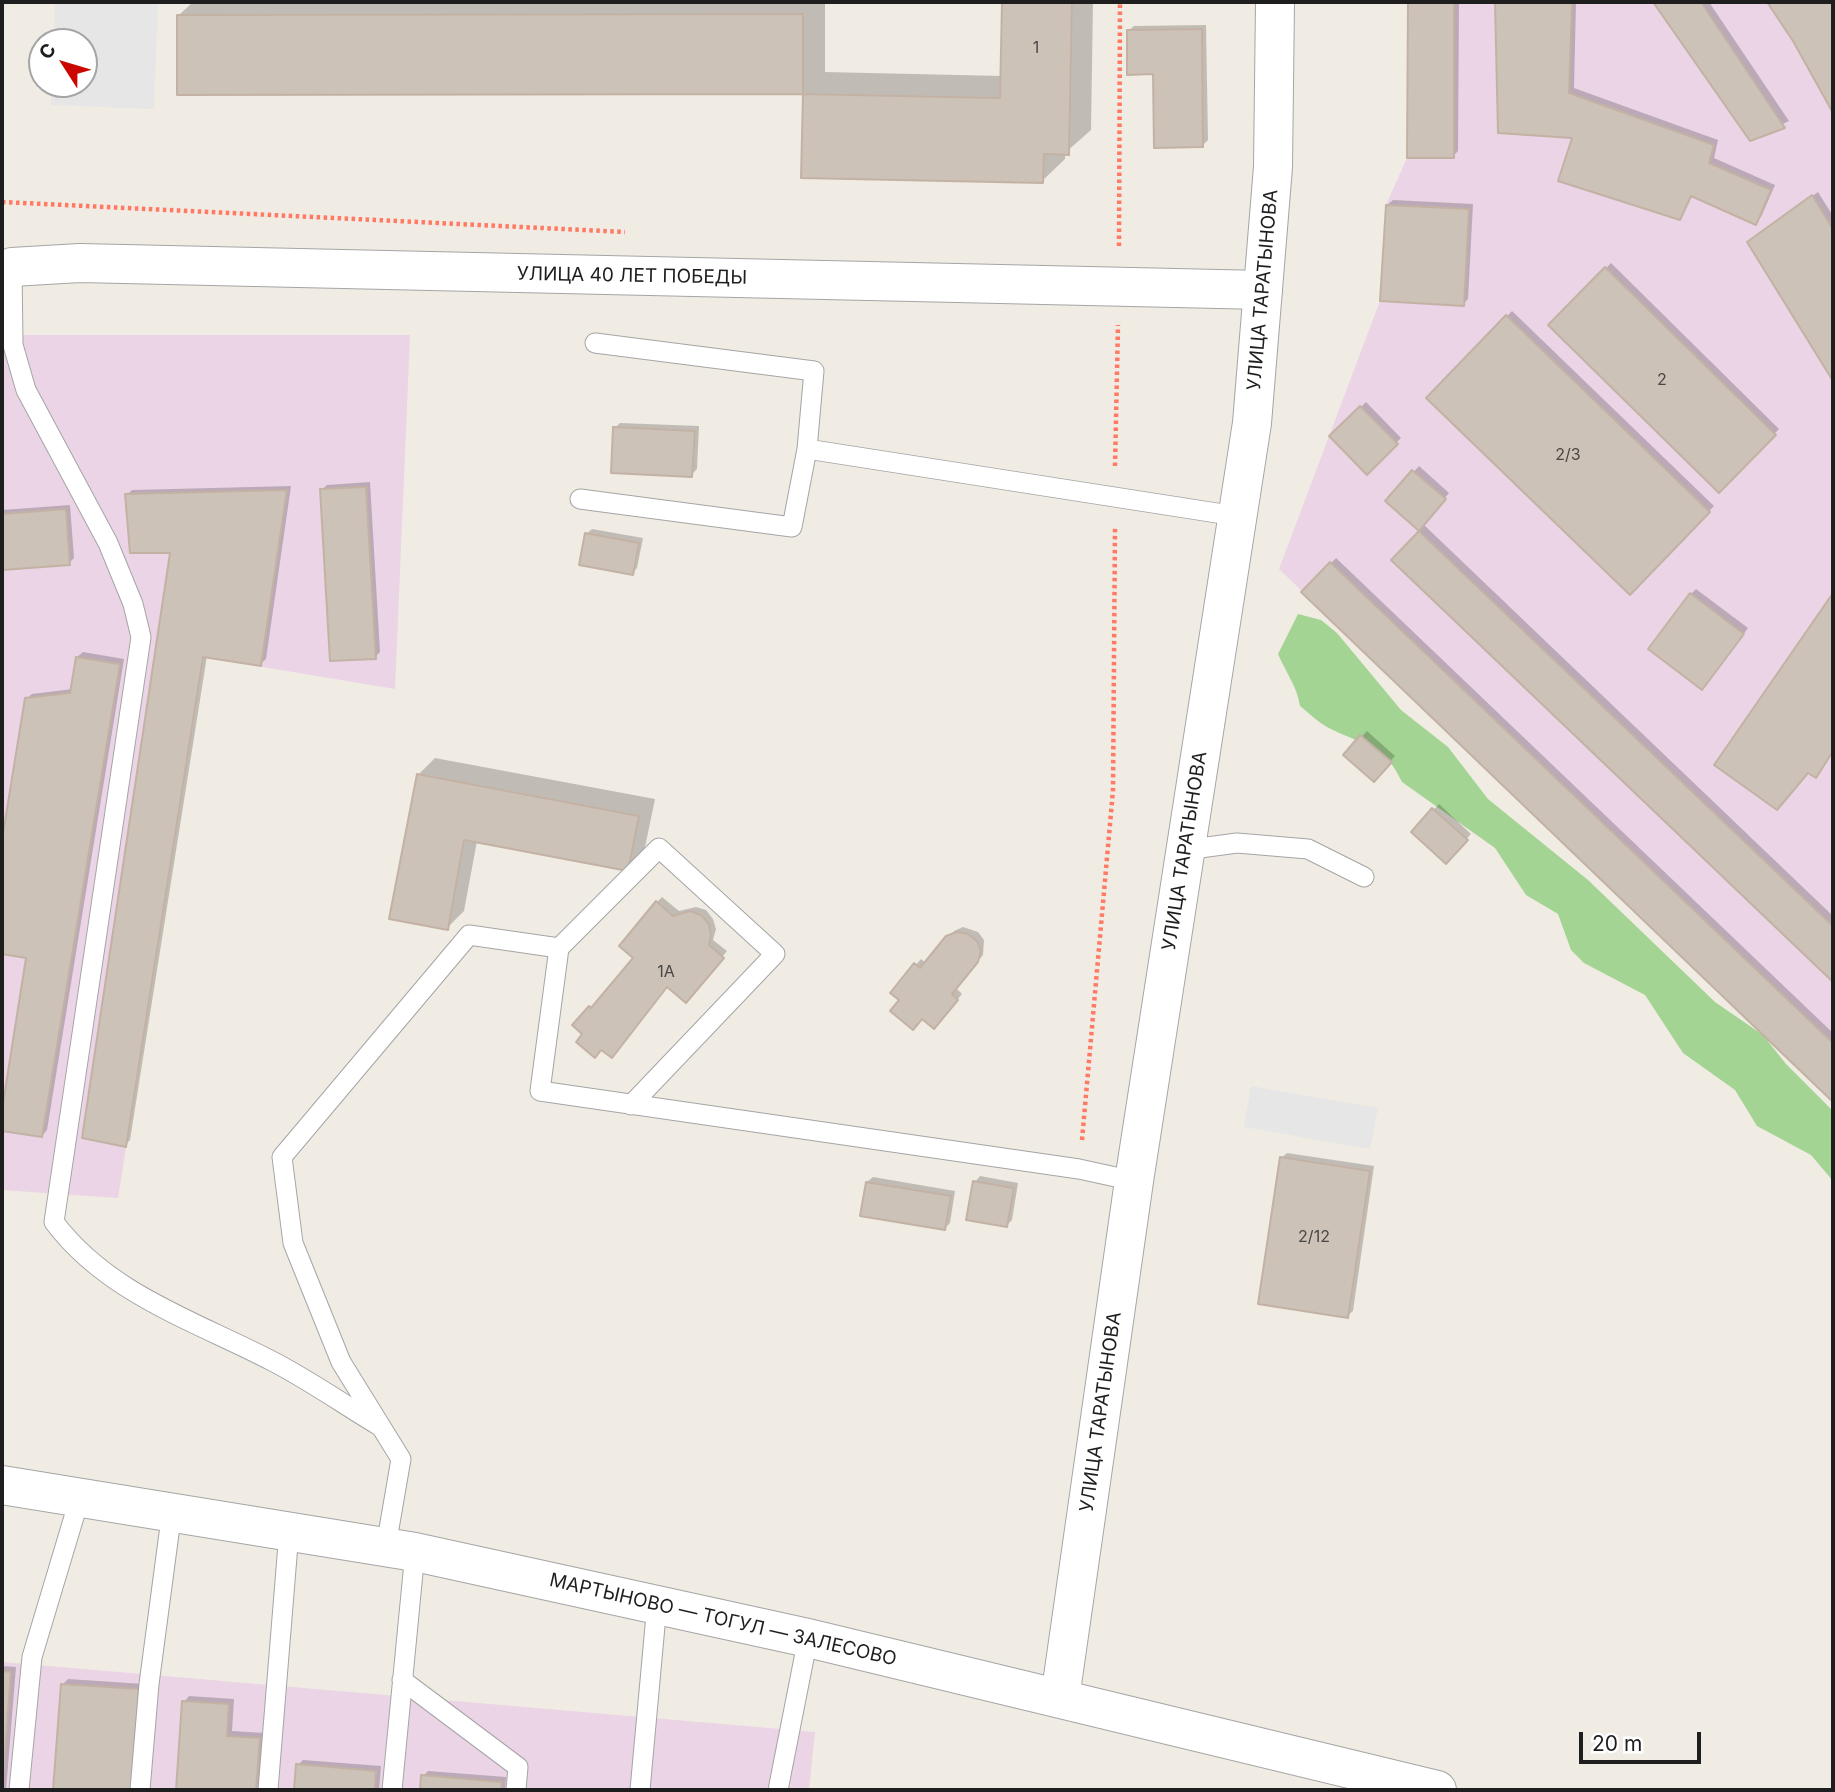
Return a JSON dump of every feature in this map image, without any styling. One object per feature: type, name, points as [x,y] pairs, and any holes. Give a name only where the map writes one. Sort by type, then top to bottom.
[{"type":"street","name":"УЛИЦА ТАРАТЫНОВА","points":[[1060,1698],[1134,1181],[1252,423],[1273,167],[1275,2]]},
{"type":"street","name":"УЛИЦА 40 ЛЕТ ПОБЕДЫ","points":[[7,270],[80,263],[1263,290]]},
{"type":"street","name":"МАРТЫНОВО — ТОГУЛ — ЗАЛЕСОВО","points":[[2,1485],[400,1549],[808,1639],[1437,1790]]},
{"type":"lane","points":[[7,270],[13,345],[26,390],[108,543],[132,604],[141,637],[54,1222],[74,1249],[165,1311],[273,1362],[382,1427]]},
{"type":"lane","points":[[580,499],[792,527],[807,449],[814,371],[595,343]]},
{"type":"lane","points":[[807,449],[1236,516]]},
{"type":"lane","points":[[1185,849],[1237,843],[1308,849],[1364,877]]},
{"type":"lane","points":[[631,1105],[775,954],[659,848],[559,948],[540,1091],[631,1105],[1079,1169],[1134,1181]]},
{"type":"lane","points":[[392,1790],[402,1680],[401,1459],[341,1362],[293,1243],[282,1157],[469,935],[559,948]]},
{"type":"lane","points":[[19,1790],[32,1657],[80,1497]]},
{"type":"lane","points":[[140,1790],[149,1684],[172,1511]]},
{"type":"lane","points":[[268,1790],[289,1532]]},
{"type":"lane","points":[[640,1790],[657,1604]]},
{"type":"lane","points":[[779,1790],[808,1639]]},
{"type":"lane","points":[[402,1680],[518,1767],[516,1790]]},
{"type":"path","points":[[1079,1169],[1113,790],[1120,2]]},
{"type":"path","points":[[2,201],[628,232]]},
{"type":"path","points":[[1105,243],[1119,243]]},
{"type":"shaded area","points":[[55,2],[158,2],[154,109],[51,105],[51,98],[98,98],[98,28],[54,28]]},
{"type":"shaded area","points":[[1408,2],[1833,2],[1833,1102],[1279,569],[1380,301],[1386,205],[1407,158]]},
{"type":"shaded area","points":[[2,335],[410,335],[395,689],[203,657],[118,1198],[2,1190]]},
{"type":"shaded area","points":[[1251,1086],[1378,1108],[1370,1149],[1244,1127]]},
{"type":"shaded area","points":[[2,1662],[815,1732],[809,1790],[2,1790]]},
{"type":"green space","points":[[1298,614],[1321,620],[1337,633],[1401,710],[1448,747],[1488,799],[1588,880],[1715,1002],[1763,1035],[1786,1064],[1833,1111],[1833,1181],[1811,1155],[1757,1126],[1735,1090],[1683,1053],[1645,995],[1584,963],[1571,950],[1558,914],[1526,895],[1495,848],[1402,782],[1388,760],[1372,747],[1327,727],[1300,706],[1294,686],[1278,654]]},
{"type":"building","points":[[1002,2],[1072,2],[1069,155],[1044,154],[1043,183],[801,178],[803,94],[1000,98]]},
{"type":"building","points":[[1408,2],[1454,2],[1454,158],[1407,158]]},
{"type":"building","points":[[1495,2],[1572,2],[1569,93],[1714,145],[1709,163],[1771,190],[1756,225],[1691,196],[1680,220],[1558,181],[1572,138],[1498,133]]},
{"type":"building","points":[[1653,2],[1701,2],[1785,128],[1750,141]]},
{"type":"building","points":[[1767,2],[1833,2],[1833,113],[1793,41]]},
{"type":"building","points":[[803,14],[803,94],[177,95],[177,15]]},
{"type":"building","points":[[1202,29],[1203,147],[1154,148],[1153,74],[1127,75],[1127,30]]},
{"type":"building","points":[[1812,195],[1833,229],[1833,381],[1747,242]]},
{"type":"building","points":[[1386,205],[1469,209],[1464,306],[1380,301]]},
{"type":"building","points":[[1605,267],[1776,435],[1719,493],[1548,325]]},
{"type":"building","points":[[1506,315],[1710,512],[1630,595],[1426,398]]},
{"type":"building","points":[[1360,406],[1398,444],[1367,475],[1329,436]]},
{"type":"building","points":[[613,427],[695,431],[692,477],[611,473]]},
{"type":"building","points":[[1412,470],[1446,499],[1419,531],[1385,501]]},
{"type":"building","points":[[366,487],[376,659],[330,661],[320,489]]},
{"type":"building","points":[[287,490],[261,666],[203,657],[126,1147],[82,1138],[170,553],[130,553],[125,494]]},
{"type":"building","points":[[66,509],[70,565],[2,570],[2,514]]},
{"type":"building","points":[[1419,531],[1833,926],[1833,982],[1391,560]]},
{"type":"building","points":[[585,533],[639,543],[633,575],[579,565]]},
{"type":"building","points":[[1330,562],[1833,1043],[1833,1102],[1301,592]]},
{"type":"building","points":[[1690,593],[1744,634],[1702,690],[1648,649]]},
{"type":"building","points":[[1833,593],[1833,751],[1816,778],[1808,773],[1777,810],[1714,765]]},
{"type":"building","points":[[76,657],[120,664],[42,1137],[2,1131],[2,1110],[26,958],[2,954],[2,840],[25,698],[70,693]]},
{"type":"building","points":[[1360,735],[1392,762],[1374,782],[1343,755]]},
{"type":"building","points":[[417,774],[639,816],[628,871],[464,840],[448,930],[389,919]]},
{"type":"building","points":[[1432,808],[1468,840],[1446,864],[1411,832]]},
{"type":"building","points":[[656,901],[673,916],[690,911],[701,915],[709,924],[709,945],[724,958],[686,1003],[667,987],[612,1058],[601,1050],[595,1058],[576,1042],[582,1034],[572,1025],[589,1006],[591,1008],[633,958],[619,946]]},
{"type":"building","points":[[957,932],[968,934],[977,941],[981,951],[978,962],[952,994],[958,1000],[934,1029],[922,1019],[913,1030],[890,1011],[899,1000],[890,993],[914,963],[920,968],[946,936]]},
{"type":"building","points":[[1280,1157],[1370,1171],[1348,1318],[1258,1304]]},
{"type":"building","points":[[973,1181],[1014,1188],[1007,1227],[966,1220]]},
{"type":"building","points":[[866,1182],[951,1196],[945,1230],[860,1216]]},
{"type":"building","points":[[2,1671],[11,1672],[2,1790]]},
{"type":"building","points":[[61,1684],[139,1689],[131,1790],[53,1790]]},
{"type":"building","points":[[182,1701],[229,1704],[227,1736],[260,1738],[256,1790],[176,1790]]},
{"type":"building","points":[[296,1764],[376,1771],[375,1790],[294,1790]]},
{"type":"building","points":[[421,1775],[502,1782],[501,1790],[420,1790]]}]
